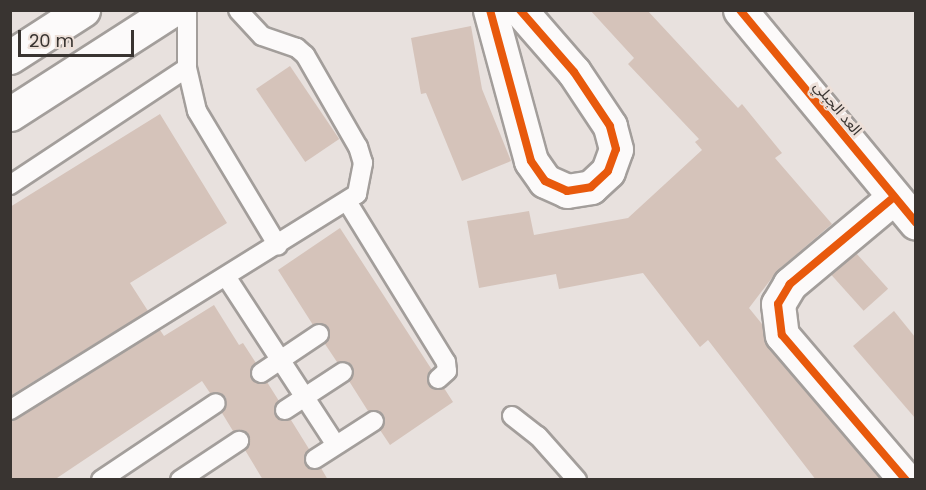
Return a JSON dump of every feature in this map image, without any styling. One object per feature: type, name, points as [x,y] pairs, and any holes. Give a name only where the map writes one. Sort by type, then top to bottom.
[{"type":"street","points":[[10,57],[83,10]]},
{"type":"street","points":[[10,114],[172,10]]},
{"type":"street","points":[[490,10],[531,161],[545,181],[567,190],[591,187],[609,171],[616,149],[610,126],[574,72],[520,10]]},
{"type":"street","name":"العد الجبلي","points":[[740,10],[915,223]]},
{"type":"street","points":[[894,197],[790,284],[778,304],[782,335],[906,480]]},
{"type":"lane","points":[[187,10],[187,68],[197,111],[278,246]]},
{"type":"lane","points":[[10,410],[348,203],[357,194],[361,179],[358,147],[305,56],[288,44],[262,36],[238,10]]},
{"type":"lane","points":[[10,185],[187,68]]},
{"type":"lane","points":[[348,203],[388,288],[413,327],[446,362],[447,371],[438,379]]},
{"type":"lane","points":[[227,278],[336,445]]},
{"type":"lane","points":[[261,373],[319,334]]},
{"type":"lane","points":[[285,410],[344,372]]},
{"type":"lane","points":[[101,480],[216,403]]},
{"type":"lane","points":[[512,416],[538,436],[577,480]]},
{"type":"lane","points":[[315,459],[374,420]]},
{"type":"lane","points":[[180,480],[239,441]]},
{"type":"building","points":[[590,10],[647,10],[738,108],[742,104],[782,153],[775,158],[832,224],[778,270],[749,308],[762,324],[768,347],[881,480],[816,480],[708,340],[700,347],[643,273],[559,289],[556,274],[479,288],[467,221],[529,211],[534,235],[628,218],[702,150],[695,142],[699,139],[628,64],[634,58]]},
{"type":"building","points":[[471,26],[482,89],[511,161],[462,181],[426,93],[421,94],[411,38]]},
{"type":"building","points":[[290,66],[339,139],[305,162],[256,89]]},
{"type":"building","points":[[160,114],[227,223],[130,283],[148,311],[10,396],[10,207]]},
{"type":"building","points":[[340,228],[432,370],[427,376],[429,386],[444,388],[453,402],[390,445],[380,430],[384,415],[379,411],[368,411],[349,381],[353,366],[348,362],[337,362],[325,344],[329,338],[329,328],[323,324],[313,325],[278,270]]},
{"type":"building","points":[[856,253],[888,289],[864,311],[831,275]]},
{"type":"building","points":[[214,305],[239,345],[243,343],[256,363],[251,369],[251,379],[257,383],[267,382],[279,401],[274,410],[276,417],[291,420],[309,449],[304,459],[306,466],[321,468],[328,480],[263,480],[245,450],[249,435],[243,431],[233,431],[222,413],[226,407],[226,397],[220,393],[210,393],[202,381],[54,480],[10,480],[10,421],[160,330],[164,336]]},
{"type":"building","points":[[894,311],[915,337],[915,418],[853,346]]},
{"type":"cycle path","points":[[490,10],[531,161],[545,181],[567,191],[591,187],[608,171],[616,149],[610,126],[574,72],[520,10]]},
{"type":"cycle path","points":[[740,10],[916,223]]},
{"type":"cycle path","points":[[894,197],[790,284],[778,304],[782,335],[906,480]]}]
